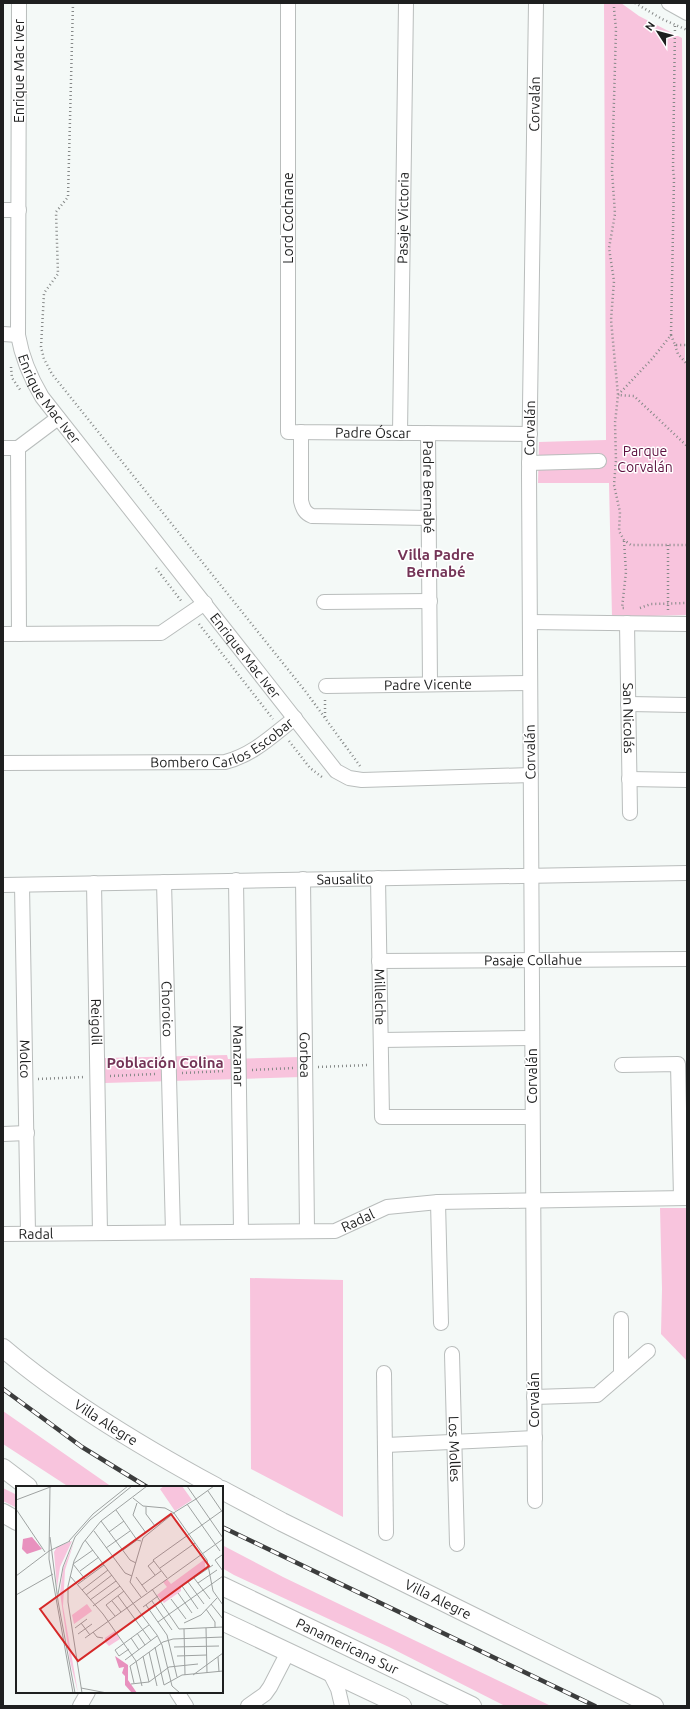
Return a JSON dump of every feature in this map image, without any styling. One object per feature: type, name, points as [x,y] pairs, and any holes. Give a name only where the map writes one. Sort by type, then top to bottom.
[{"type":"main road","name":"Villa Alegre","points":[[3,1348],[91,1412],[155,1453],[214,1486]]},
{"type":"main road","points":[[3,1468],[27,1486]]},
{"type":"main road","points":[[3,1479],[17,1486]]},
{"type":"main road","name":"Villa Alegre","points":[[223,1491],[282,1522],[654,1706]]},
{"type":"main road","points":[[3,1513],[16,1520]]},
{"type":"main road","name":"Panamericana Sur","points":[[223,1586],[472,1706]]},
{"type":"main road","points":[[223,1621],[329,1671],[394,1705]]},
{"type":"street","name":"Enrique Mac Iver","points":[[19,3],[18,335],[24,361],[42,397],[295,718]]},
{"type":"street","name":"Lord Cochrane","points":[[288,3],[295,432],[300,501],[302,508],[307,514],[312,516],[429,518]]},
{"type":"street","name":"Pasaje Victoria","points":[[400,433],[406,3]]},
{"type":"street","name":"Corvalán","points":[[534,1501],[529,463],[536,3]]},
{"type":"street","points":[[669,3],[687,13]]},
{"type":"street","points":[[3,210],[19,210]]},
{"type":"street","points":[[3,334],[18,335]]},
{"type":"street","points":[[3,448],[18,448],[58,418]]},
{"type":"street","name":"Padre Óscar","points":[[295,432],[530,434]]},
{"type":"street","name":"Padre Bernabé","points":[[428,433],[430,684]]},
{"type":"street","points":[[18,448],[19,634]]},
{"type":"street","points":[[529,463],[599,461]]},
{"type":"street","points":[[324,602],[430,601]]},
{"type":"street","points":[[3,634],[161,633],[205,603]]},
{"type":"street","points":[[530,622],[687,624]]},
{"type":"street","name":"San Nicolás","points":[[627,623],[630,813]]},
{"type":"street","name":"Padre Vicente","points":[[326,686],[530,683]]},
{"type":"street","points":[[628,704],[687,705]]},
{"type":"street","name":"Bombero Carlos Escobar","points":[[3,763],[225,762],[253,751],[295,718],[336,770],[355,780],[531,775]]},
{"type":"street","points":[[629,779],[687,780]]},
{"type":"street","name":"Sausalito","points":[[3,885],[531,874],[687,873]]},
{"type":"street","name":"Millelche","points":[[378,878],[382,1117],[532,1117]]},
{"type":"street","name":"Gorbea","points":[[303,879],[307,1230]]},
{"type":"street","name":"Manzanar","points":[[236,880],[241,1232]]},
{"type":"street","name":"Choroico","points":[[164,882],[173,1232]]},
{"type":"street","name":"Reigolil","points":[[94,883],[100,1233]]},
{"type":"street","name":"Molco","points":[[22,885],[28,1233]]},
{"type":"street","name":"Pasaje Collahue","points":[[379,961],[687,959]]},
{"type":"street","points":[[381,1040],[532,1038]]},
{"type":"street","points":[[622,1065],[678,1064],[680,1179],[684,1198]]},
{"type":"street","points":[[3,1134],[26,1133]]},
{"type":"street","name":"Radal","points":[[3,1234],[307,1230],[335,1231],[387,1207],[438,1202],[684,1198]]},
{"type":"street","points":[[438,1202],[441,1323]]},
{"type":"street","points":[[621,1319],[621,1374]]},
{"type":"street","points":[[534,1397],[598,1394],[648,1351]]},
{"type":"street","name":"Los Molles","points":[[452,1354],[457,1544]]},
{"type":"street","points":[[384,1373],[386,1532]]},
{"type":"street","points":[[386,1445],[534,1438]]},
{"type":"street","points":[[248,1706],[270,1687],[288,1652]]},
{"type":"street","points":[[329,1671],[338,1689],[342,1706]]},
{"type":"street","points":[[80,1706],[87,1693]]},
{"type":"street","points":[[178,1693],[186,1706]]},
{"type":"path","points":[[73,3],[68,197],[56,212],[58,274],[44,293],[42,347],[44,359],[52,374],[306,692],[370,780]]},
{"type":"path","points":[[614,3],[616,29],[612,177],[615,214],[609,248],[614,281],[611,320],[618,396],[614,430],[616,460],[614,485],[620,512],[619,531],[624,540],[626,572],[622,608],[629,608]]},
{"type":"path","points":[[635,3],[675,26],[687,30]]},
{"type":"path","points":[[675,26],[671,335],[678,354],[687,364]]},
{"type":"path","points":[[618,396],[652,359],[671,335]]},
{"type":"path","points":[[675,344],[687,345]]},
{"type":"path","points":[[618,396],[634,396],[687,446]]},
{"type":"path","points":[[624,540],[632,545],[687,545]]},
{"type":"path","points":[[667,624],[668,545]]},
{"type":"path","points":[[635,608],[641,608],[651,604],[687,603]]},
{"type":"path","points":[[25,1080],[381,1064]]},
{"type":"green space","name":"Parque Corvalán","points":[[604,3],[621,3],[639,16],[682,38],[685,361],[687,361],[687,615],[612,617],[609,483],[538,483],[539,442],[606,440]]},
{"type":"green space","points":[[227,1055],[228,1059],[300,1057],[301,1077],[105,1083],[105,1058]]},
{"type":"green space","points":[[660,1208],[687,1208],[687,1361],[661,1334],[662,1289]]},
{"type":"green space","points":[[250,1278],[343,1280],[343,1517],[251,1469]]},
{"type":"green space","points":[[3,1411],[111,1486],[67,1486],[3,1444]]},
{"type":"green space","points":[[3,1488],[16,1494],[16,1508],[3,1501]]},
{"type":"green space","points":[[223,1546],[283,1577],[551,1706],[505,1706],[389,1647],[223,1569]]},
{"type":"railway","points":[[3,1389],[82,1447],[145,1486]]},
{"type":"railway","points":[[223,1527],[595,1706]]},
{"type":"district","name":"Villa Padre Bernabé","points":[[436,564]]},
{"type":"district","name":"Población Colina","points":[[165,1063]]}]
